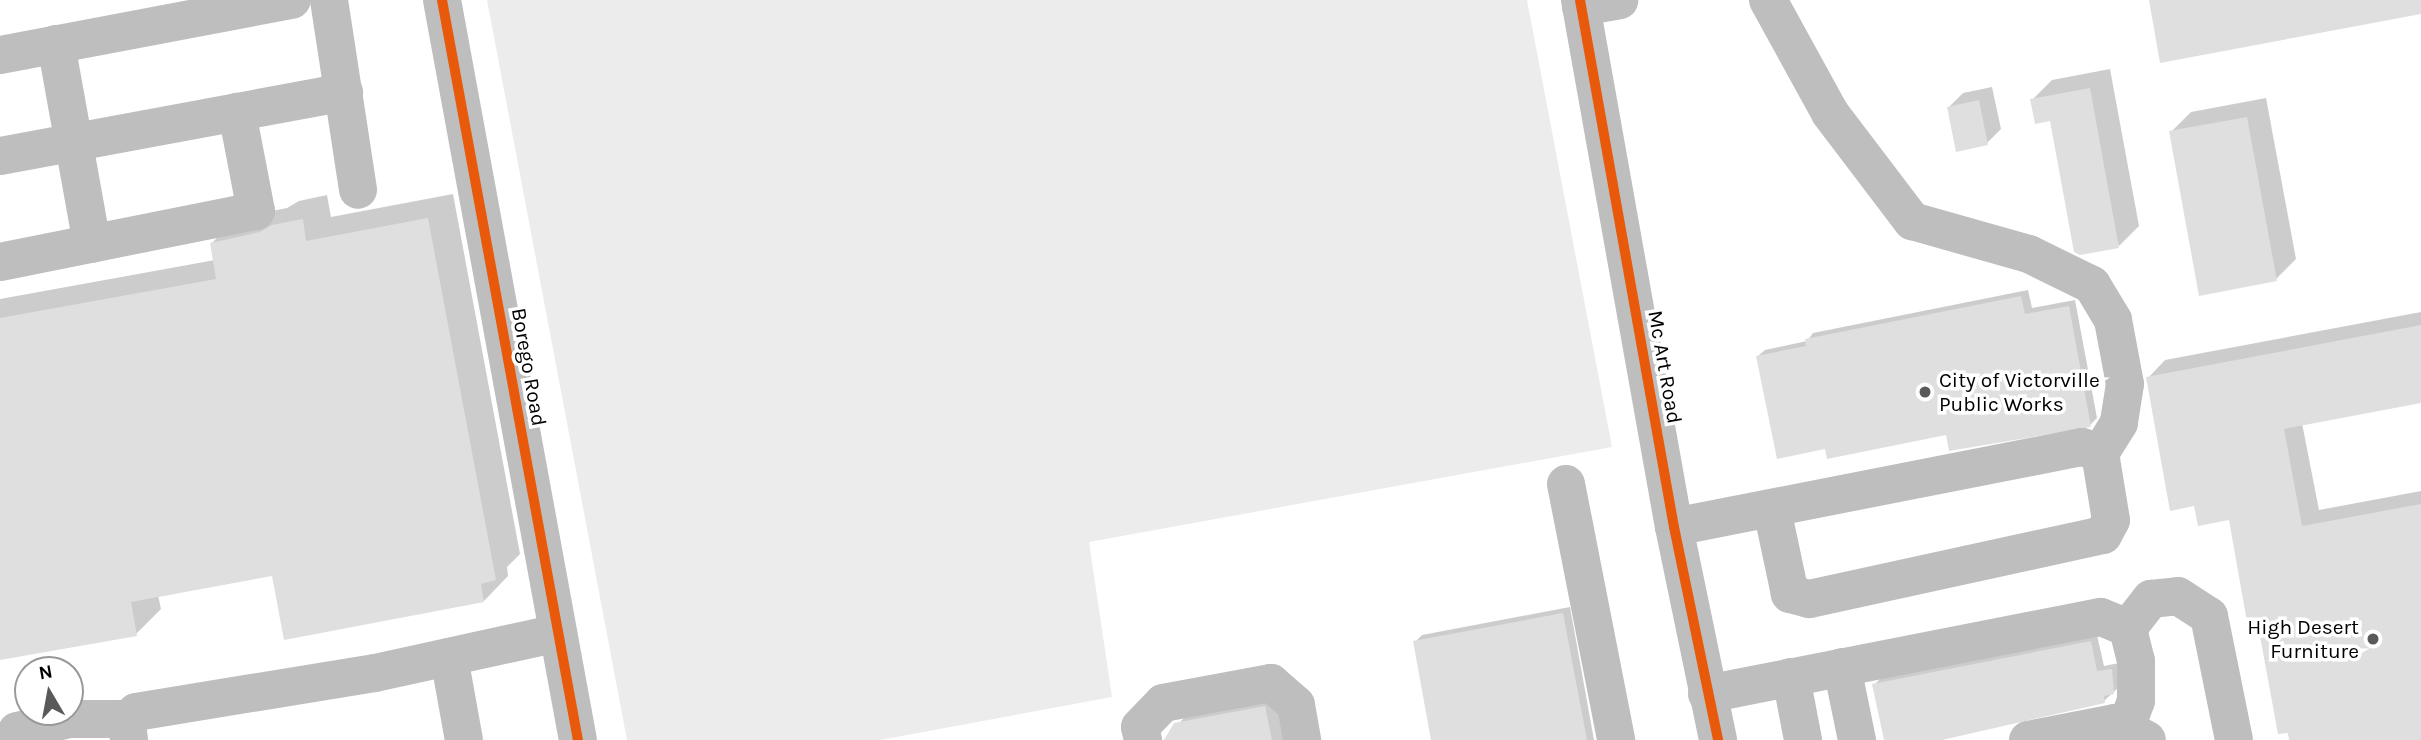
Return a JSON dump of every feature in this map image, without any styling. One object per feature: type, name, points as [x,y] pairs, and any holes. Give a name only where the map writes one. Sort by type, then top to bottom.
[{"type":"street","points":[[0,55],[292,0]]},
{"type":"street","points":[[329,0],[358,190]]},
{"type":"street","name":"Borego Road","points":[[442,0],[578,740]]},
{"type":"street","points":[[1580,3],[1619,0]]},
{"type":"street","points":[[1768,0],[1830,113],[1912,221],[2029,254],[2092,285],[2113,320],[2125,384],[2119,423],[2100,453],[2111,520],[2103,535],[1809,599],[1790,594],[1772,509]]},
{"type":"street","name":"Mc Art Road","points":[[1580,3],[1674,527],[1718,740]]},
{"type":"street","points":[[56,44],[92,244]]},
{"type":"street","points":[[0,156],[344,92]]},
{"type":"street","points":[[0,262],[256,211],[237,112]]},
{"type":"street","points":[[1674,527],[2082,447],[2100,453]]},
{"type":"street","points":[[1566,484],[1616,740]]},
{"type":"street","points":[[2128,628],[2151,599],[2178,596],[2209,616],[2234,740]]},
{"type":"street","points":[[1707,694],[2101,617],[2128,628]]},
{"type":"street","points":[[2028,740],[2115,723],[2136,734],[2136,661],[2128,628]]},
{"type":"street","points":[[18,740],[17,731],[70,719],[130,729],[136,712],[449,657],[558,633]]},
{"type":"street","points":[[449,657],[464,740]]},
{"type":"street","points":[[1842,667],[1857,740]]},
{"type":"street","points":[[1791,677],[1803,739]]},
{"type":"street","points":[[1143,740],[1140,727],[1163,703],[1271,683],[1296,705],[1303,740]]},
{"type":"shaded area","points":[[487,0],[1527,0],[1612,447],[1089,542],[1112,697],[880,740],[627,740]]},
{"type":"building","points":[[2149,0],[2421,0],[2421,14],[2160,63]]},
{"type":"building","points":[[2090,88],[2119,248],[2080,255],[2074,252],[2050,121],[2035,124],[2030,99]]},
{"type":"building","points":[[1979,100],[1988,145],[1956,152],[1947,107]]},
{"type":"building","points":[[2247,117],[2277,281],[2199,296],[2169,131]]},
{"type":"building","points":[[428,218],[496,580],[481,584],[484,602],[284,640],[272,576],[131,602],[137,636],[0,660],[0,318],[216,279],[210,243],[260,232],[272,225],[303,219],[306,241]]},
{"type":"building","name":"City of Victorville Public Works","points":[[2021,296],[2025,314],[2069,306],[2091,427],[1949,451],[1946,435],[1827,459],[1825,449],[1777,459],[1756,356],[1806,346],[1805,339]]},
{"type":"building","points":[[2421,325],[2421,403],[2284,429],[2302,526],[2421,504],[2421,740],[2289,740],[2288,733],[2278,734],[2257,620],[2247,622],[2229,520],[2198,526],[2194,506],[2170,511],[2146,377]]},
{"type":"building","points":[[1563,613],[1587,740],[1431,740],[1413,641]]},
{"type":"building","points":[[2091,641],[2097,671],[2112,669],[2114,694],[2104,696],[2105,703],[1942,740],[1884,740],[1872,684]]},
{"type":"building","points":[[1265,706],[1272,740],[1164,740],[1174,723]]},
{"type":"cycle path","points":[[442,0],[578,740]]},
{"type":"cycle path","points":[[1580,0],[1674,527],[1718,740]]},
{"type":"place","name":"City of Victorville Public Works","points":[[1925,392]]},
{"type":"place","name":"High Desert Furniture","points":[[2373,639]]}]
